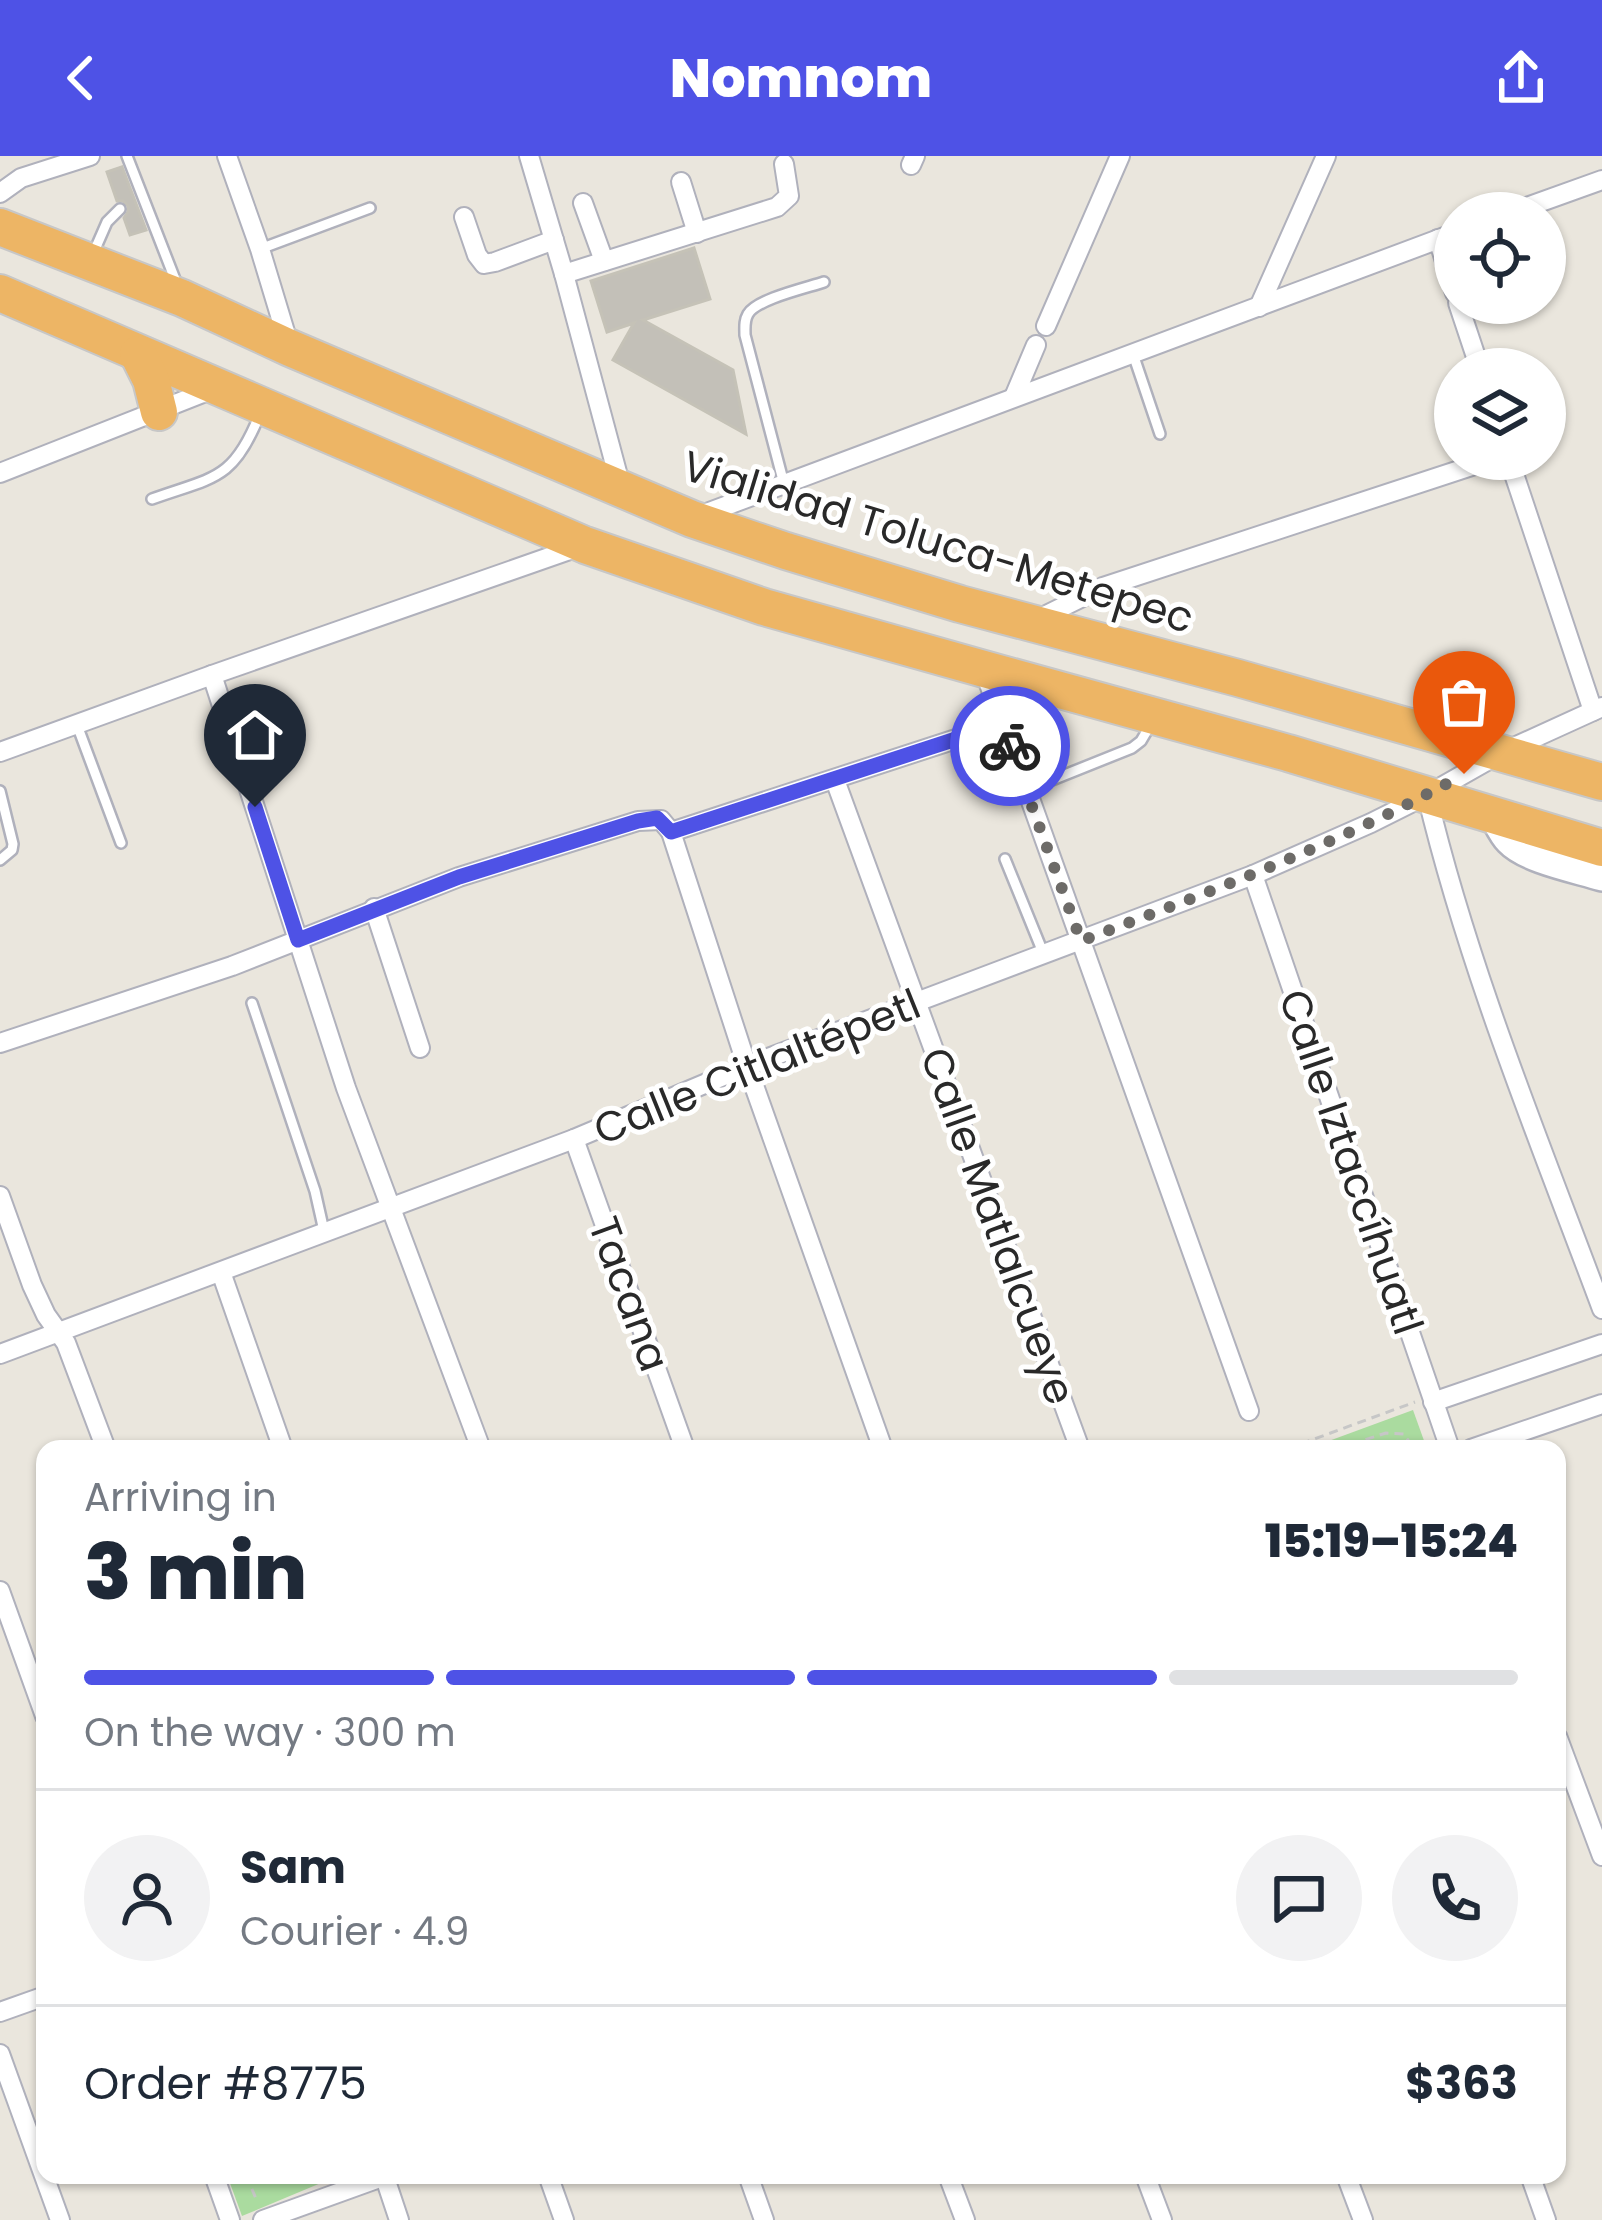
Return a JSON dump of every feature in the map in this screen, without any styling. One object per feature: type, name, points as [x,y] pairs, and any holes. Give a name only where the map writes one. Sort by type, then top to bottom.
[{"type":"highway","name":"Vialidad Toluca-Metepec","points":[[0,227],[182,298],[692,519],[960,604],[1602,782]]},
{"type":"highway","points":[[0,292],[585,544],[764,607],[1602,848]]},
{"type":"highway","points":[[138,354],[159,412]]},
{"type":"main road","points":[[1493,815],[1515,847],[1602,877]]},
{"type":"street","points":[[0,193],[33,165],[90,156]]},
{"type":"street","points":[[227,156],[290,348]]},
{"type":"street","points":[[529,156],[622,492]]},
{"type":"street","points":[[1046,326],[1120,156]]},
{"type":"street","points":[[1259,307],[1326,156]]},
{"type":"street","points":[[564,274],[748,218],[786,201],[789,188],[784,164]]},
{"type":"street","points":[[1566,193],[1602,180]]},
{"type":"street","points":[[682,182],[697,233]]},
{"type":"street","points":[[583,202],[604,261]]},
{"type":"street","points":[[464,217],[476,255],[484,264],[554,240]]},
{"type":"street","points":[[692,519],[1434,241]]},
{"type":"street","points":[[1014,397],[1036,345]]},
{"type":"street","points":[[0,473],[218,387]]},
{"type":"street","points":[[1034,621],[1102,587],[1434,478]]},
{"type":"street","points":[[1516,480],[1598,709]]},
{"type":"street","points":[[0,752],[585,544]]},
{"type":"street","points":[[984,669],[1249,1411]]},
{"type":"street","points":[[212,675],[346,1088],[478,1440]]},
{"type":"street","name":"Calle Citlaltépetl","points":[[0,1354],[574,1139],[747,1066],[1253,875],[1371,823],[1501,753],[1598,709]]},
{"type":"street","points":[[0,1043],[159,992],[459,877],[638,821],[666,826],[836,780],[1002,724]]},
{"type":"street","name":"Calle Matlalcueye","points":[[836,780],[1077,1440]]},
{"type":"street","points":[[1426,795],[1449,883],[1504,1048],[1602,1309]]},
{"type":"street","points":[[666,826],[880,1440]]},
{"type":"street","name":"Calle Iztaccíhuatl","points":[[1253,875],[1447,1440]]},
{"type":"street","points":[[374,908],[420,1048]]},
{"type":"street","name":"Tacana","points":[[574,1139],[682,1440]]},
{"type":"street","points":[[0,1196],[32,1286],[66,1343],[103,1440]]},
{"type":"street","points":[[220,1272],[280,1440]]},
{"type":"street","points":[[1432,1399],[1602,1344]]},
{"type":"street","points":[[1497,1440],[1602,1404]]},
{"type":"street","points":[[0,1591],[36,1691]]},
{"type":"street","points":[[1566,1760],[1602,1856]]},
{"type":"street","points":[[0,2012],[36,1999]]},
{"type":"street","points":[[0,2054],[36,2154]]},
{"type":"street","points":[[47,2184],[60,2220]]},
{"type":"street","points":[[217,2184],[230,2220]]},
{"type":"street","points":[[264,2220],[363,2184]]},
{"type":"street","points":[[388,2184],[400,2220]]},
{"type":"street","points":[[551,2184],[564,2220]]},
{"type":"street","points":[[751,2184],[764,2220]]},
{"type":"street","points":[[952,2184],[965,2220]]},
{"type":"street","points":[[1148,2184],[1162,2220]]},
{"type":"street","points":[[1349,2184],[1363,2220]]},
{"type":"street","points":[[1533,2184],[1546,2220]]},
{"type":"lane","points":[[127,156],[182,298]]},
{"type":"lane","points":[[89,262],[106,222],[120,208]]},
{"type":"lane","points":[[260,249],[370,208]]},
{"type":"lane","points":[[784,484],[745,321],[749,311],[760,304],[824,282]]},
{"type":"lane","points":[[1133,354],[1160,434]]},
{"type":"lane","points":[[152,499],[232,466],[247,447],[263,406]]},
{"type":"lane","points":[[1027,790],[1132,748],[1156,716]]},
{"type":"lane","points":[[77,725],[122,843]]},
{"type":"lane","points":[[0,791],[13,844],[0,860]]},
{"type":"lane","points":[[1005,860],[1044,955]]},
{"type":"lane","points":[[252,1004],[324,1231]]},
{"type":"path","points":[[1314,1440],[1432,1399]]},
{"type":"path","points":[[1365,1440],[1386,1433],[1403,1434],[1407,1440]]},
{"type":"path","points":[[250,2184],[264,2220]]},
{"type":"green space","points":[[1413,1410],[1424,1440],[1331,1440]]},
{"type":"green space","points":[[230,2184],[318,2184],[242,2216]]},
{"type":"building","points":[[122,167],[146,230],[130,235],[124,218],[128,206],[117,201],[107,172]]},
{"type":"building","points":[[694,248],[710,299],[643,320],[733,370],[746,434],[613,360],[634,323],[607,332],[591,281]]},
{"type":"way so far","points":[[1010,746],[1081,941],[1292,858],[1464,774]]},
{"type":"route","points":[[255,807],[298,940],[459,877],[638,821],[657,818],[671,832],[1002,724],[1010,746]]}]
